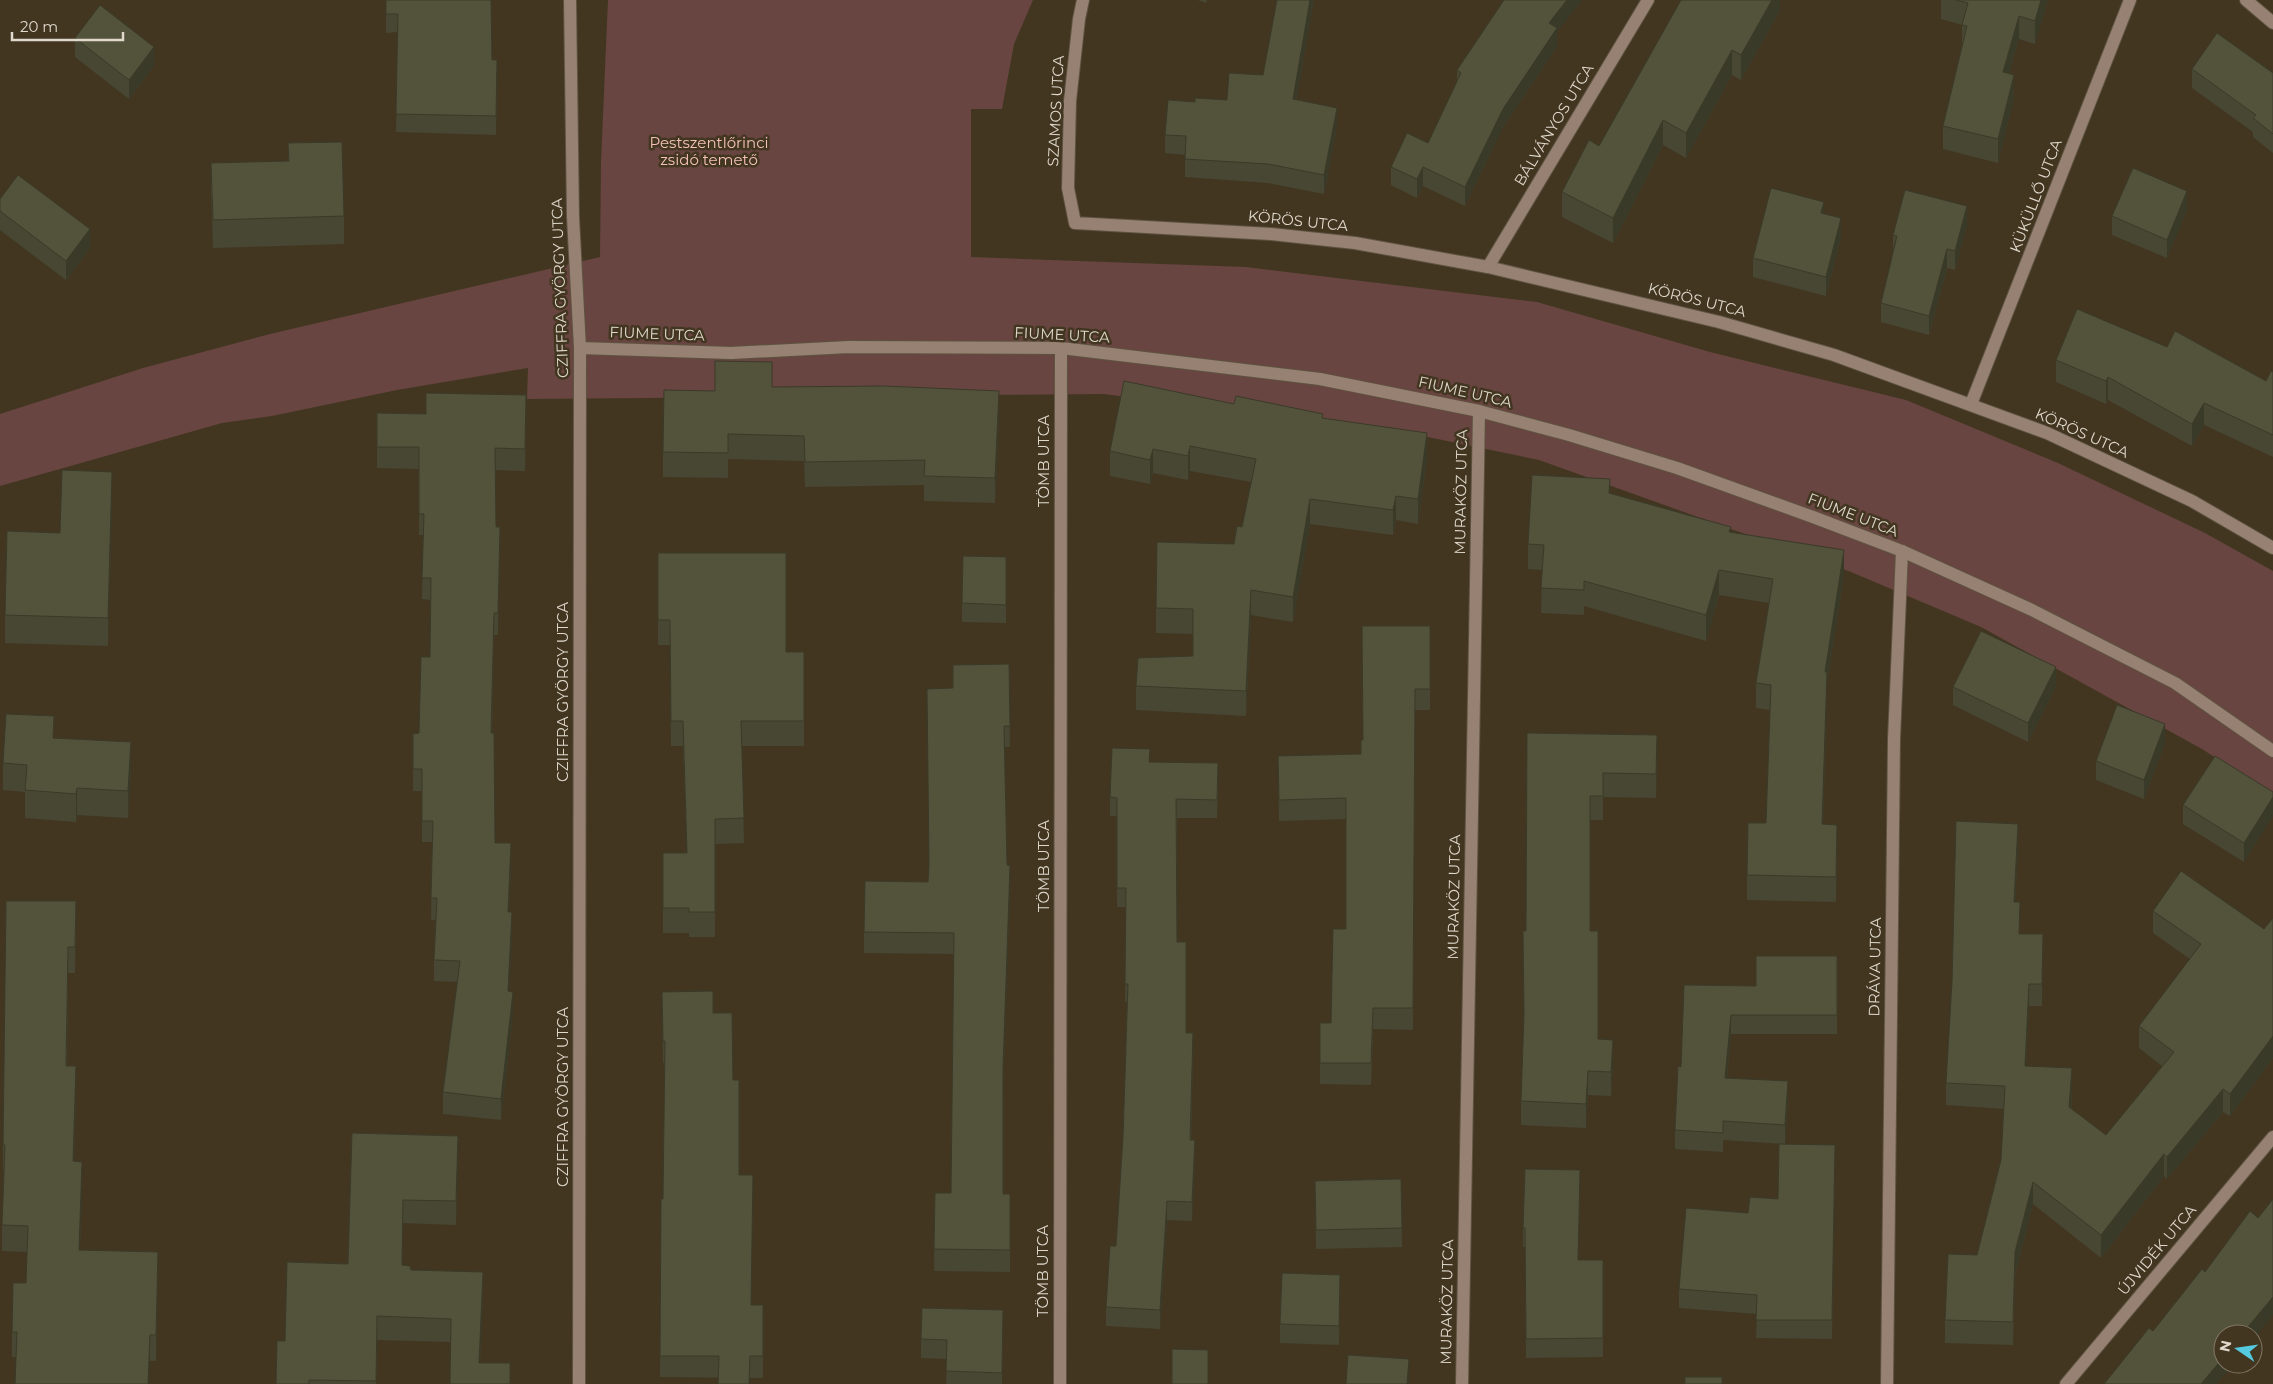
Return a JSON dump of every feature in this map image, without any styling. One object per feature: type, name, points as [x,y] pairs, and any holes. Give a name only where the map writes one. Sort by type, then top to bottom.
[{"type":"street","name":"CZIFFRA GYÖRGY UTCA","points":[[570,0],[573,217],[580,348],[580,1384]]},
{"type":"street","name":"SZAMOS UTCA","points":[[1075,223],[1068,188],[1070,101],[1079,18],[1084,0]]},
{"type":"street","name":"BÁLVÁNYOS UTCA","points":[[1488,266],[1648,0]]},
{"type":"street","name":"KÜKÜLLŐ UTCA","points":[[1971,404],[2130,0]]},
{"type":"street","points":[[2246,0],[2273,23]]},
{"type":"street","name":"KÖRÖS UTCA","points":[[1075,223],[1271,234],[1355,243],[1488,266],[1719,322],[1834,355],[2047,433],[2192,502],[2273,548]]},
{"type":"street","name":"FIUME UTCA","points":[[580,348],[731,353],[849,347],[1061,348],[1320,379],[1479,411],[1569,435],[1677,468],[1902,551],[2032,610],[2174,683],[2273,751]]},
{"type":"street","name":"TÖMB UTCA","points":[[1060,1384],[1061,348]]},
{"type":"street","name":"MURAKÖZ UTCA","points":[[1462,1384],[1479,411]]},
{"type":"street","name":"DRÁVA UTCA","points":[[1886,1384],[1894,739],[1902,551]]},
{"type":"street","name":"ÚJVIDÉK UTCA","points":[[2066,1384],[2273,1137]]},
{"type":"green space","name":"Pestszentlőrinci zsidó temető","points":[[608,0],[1033,0],[1014,44],[1002,109],[971,109],[971,257],[1246,267],[1537,302],[1710,352],[1906,400],[2058,463],[2205,533],[2273,571],[2273,795],[2202,749],[1981,627],[1851,572],[1539,460],[1418,435],[1104,394],[527,399],[528,368],[397,390],[272,416],[222,423],[0,486],[0,414],[143,368],[270,334],[600,257],[601,162]]},
{"type":"building","points":[[386,0],[491,0],[492,60],[497,60],[496,116],[396,114],[398,14],[386,14]]},
{"type":"building","points":[[1277,0],[1310,0],[1293,99],[1337,108],[1324,175],[1268,164],[1185,159],[1186,136],[1165,135],[1168,100],[1195,102],[1195,98],[1227,100],[1229,73],[1263,75]]},
{"type":"building","points":[[1504,0],[1567,0],[1549,23],[1557,28],[1503,109],[1465,187],[1423,167],[1417,179],[1391,167],[1407,133],[1428,143],[1461,73],[1457,70]]},
{"type":"building","points":[[1681,0],[1772,0],[1741,55],[1732,50],[1686,133],[1663,120],[1613,218],[1562,192],[1589,140],[1599,146]]},
{"type":"building","points":[[1956,0],[2041,0],[2035,21],[2019,16],[2003,72],[2014,75],[1998,139],[1943,126],[1967,26],[1962,25],[1968,3]]},
{"type":"building","points":[[100,5],[154,47],[129,80],[75,38]]},
{"type":"building","points":[[2217,33],[2273,73],[2273,134],[2253,118],[2256,115],[2192,69]]},
{"type":"building","points":[[342,142],[344,216],[213,220],[211,163],[289,161],[288,143]]},
{"type":"building","points":[[2133,168],[2187,191],[2167,240],[2112,216]]},
{"type":"building","points":[[18,175],[90,229],[66,261],[0,211],[0,199]]},
{"type":"building","points":[[1771,188],[1824,202],[1821,213],[1841,218],[1826,277],[1753,258]]},
{"type":"building","points":[[1905,190],[1967,206],[1955,251],[1947,249],[1929,316],[1881,303],[1897,236],[1893,235]]},
{"type":"building","points":[[2077,309],[2167,347],[2175,331],[2266,381],[2271,371],[2273,372],[2273,435],[2204,403],[2192,424],[2108,377],[2106,381],[2056,360]]},
{"type":"building","points":[[715,361],[772,362],[772,387],[884,386],[999,391],[995,478],[924,476],[925,460],[805,462],[804,436],[728,434],[728,453],[663,452],[664,390],[715,391]]},
{"type":"building","points":[[1124,381],[1234,404],[1236,396],[1323,414],[1322,418],[1427,433],[1418,499],[1396,496],[1393,510],[1310,499],[1293,597],[1251,590],[1246,691],[1136,686],[1138,658],[1193,656],[1193,609],[1156,608],[1157,542],[1234,544],[1237,526],[1242,527],[1256,459],[1190,446],[1188,456],[1153,449],[1150,460],[1110,451]]},
{"type":"building","points":[[426,393],[526,395],[525,449],[495,448],[496,527],[500,527],[498,613],[494,613],[491,733],[494,733],[495,843],[511,843],[508,912],[512,912],[508,991],[513,992],[501,1099],[443,1092],[460,961],[434,960],[437,898],[431,898],[433,821],[422,821],[422,769],[413,769],[413,734],[419,733],[421,657],[430,657],[431,578],[422,578],[424,514],[419,514],[419,447],[377,447],[377,413],[426,414]]},
{"type":"building","points":[[62,470],[112,472],[108,618],[5,615],[7,531],[60,533]]},
{"type":"building","points":[[1532,475],[1610,479],[1609,493],[1731,527],[1729,532],[1844,550],[1825,672],[1827,672],[1822,824],[1837,825],[1836,877],[1747,875],[1748,823],[1766,823],[1771,685],[1756,683],[1773,579],[1719,570],[1706,615],[1584,581],[1584,590],[1541,588],[1544,545],[1528,544]]},
{"type":"building","points":[[658,553],[786,553],[786,652],[804,652],[804,721],[741,721],[744,818],[715,819],[715,912],[689,912],[689,908],[663,908],[663,853],[687,853],[683,721],[671,721],[670,620],[658,620]]},
{"type":"building","points":[[963,556],[1006,557],[1006,605],[962,603]]},
{"type":"building","points":[[1362,626],[1430,626],[1430,689],[1415,689],[1413,1008],[1373,1008],[1371,1063],[1320,1063],[1320,1023],[1331,1023],[1333,929],[1346,929],[1346,798],[1279,800],[1278,756],[1361,754],[1361,740],[1363,740]]},
{"type":"building","points":[[1981,631],[2056,667],[2028,723],[1953,687]]},
{"type":"building","points":[[1009,664],[1010,726],[1004,726],[1007,865],[1010,866],[1003,1068],[1003,1194],[1010,1194],[1010,1250],[934,1249],[935,1193],[951,1193],[954,933],[864,932],[865,881],[928,882],[927,689],[953,688],[953,665]]},
{"type":"building","points":[[2117,705],[2165,724],[2144,780],[2096,761]]},
{"type":"building","points":[[6,714],[54,716],[53,738],[131,742],[128,791],[77,788],[76,794],[25,790],[27,765],[3,763]]},
{"type":"building","points":[[1527,733],[1657,735],[1656,774],[1603,773],[1603,796],[1590,796],[1590,931],[1598,931],[1598,1039],[1613,1040],[1611,1072],[1588,1071],[1586,1104],[1521,1101],[1524,1014],[1523,931],[1526,931]]},
{"type":"building","points":[[1112,748],[1150,749],[1149,762],[1218,763],[1217,800],[1176,799],[1177,942],[1186,942],[1186,1033],[1193,1033],[1190,1140],[1195,1140],[1192,1202],[1167,1201],[1160,1310],[1106,1307],[1110,1246],[1116,1246],[1123,1137],[1128,984],[1125,984],[1126,888],[1117,888],[1117,798],[1110,797]]},
{"type":"building","points":[[2215,756],[2273,792],[2273,797],[2244,843],[2183,805]]},
{"type":"building","points":[[1956,821],[2018,824],[2014,902],[2020,902],[2019,934],[2043,934],[2042,984],[2029,984],[2025,1066],[2072,1068],[2069,1107],[2106,1135],[2174,1052],[2139,1026],[2201,944],[2153,911],[2181,871],[2264,929],[2273,918],[2273,1036],[2230,1094],[2223,1089],[2167,1157],[2164,1154],[2101,1235],[2033,1182],[2015,1252],[2013,1322],[1945,1320],[1948,1254],[1977,1255],[2001,1160],[2005,1086],[1946,1083],[1952,982]]},
{"type":"building","points":[[6,901],[76,901],[75,947],[68,947],[66,1066],[76,1066],[73,1161],[82,1162],[79,1250],[158,1252],[156,1335],[150,1335],[148,1384],[15,1384],[17,1332],[12,1332],[13,1283],[26,1283],[28,1226],[2,1225],[5,1145],[3,1145]]},
{"type":"building","points":[[1756,956],[1837,956],[1837,1015],[1731,1015],[1725,1078],[1788,1081],[1785,1125],[1723,1121],[1723,1133],[1675,1130],[1678,1066],[1681,1067],[1684,985],[1756,986]]},
{"type":"building","points":[[713,991],[713,1013],[732,1013],[733,1080],[739,1080],[739,1175],[753,1175],[751,1305],[763,1305],[763,1356],[750,1356],[749,1384],[718,1384],[719,1356],[660,1356],[665,1041],[663,1041],[662,992]]},
{"type":"building","points":[[352,1133],[458,1136],[456,1201],[403,1200],[402,1265],[410,1266],[411,1270],[483,1272],[479,1363],[510,1363],[510,1384],[450,1384],[451,1319],[377,1316],[376,1381],[309,1380],[309,1384],[276,1384],[277,1341],[285,1341],[287,1262],[348,1264]]},
{"type":"building","points":[[1779,1144],[1835,1145],[1832,1320],[1756,1320],[1757,1295],[1679,1289],[1686,1208],[1748,1213],[1750,1197],[1778,1199]]},
{"type":"building","points":[[1525,1169],[1580,1170],[1578,1260],[1603,1260],[1603,1338],[1526,1339],[1525,1228],[1523,1228]]},
{"type":"building","points":[[1401,1179],[1402,1228],[1316,1230],[1315,1181]]},
{"type":"building","points":[[2273,1199],[2273,1297],[2250,1324],[2213,1324],[2213,1370],[2201,1384],[2104,1384],[2149,1328],[2153,1331],[2202,1269],[2205,1272],[2250,1211],[2258,1218]]},
{"type":"building","points":[[1282,1273],[1340,1275],[1339,1326],[1280,1324]]},
{"type":"building","points":[[922,1308],[1003,1310],[1002,1373],[946,1371],[947,1340],[921,1339]]},
{"type":"building","points":[[1172,1349],[1208,1350],[1208,1384],[1172,1384]]},
{"type":"building","points":[[1348,1355],[1409,1359],[1407,1384],[1346,1384]]},
{"type":"building","points":[[1685,1377],[1722,1377],[1722,1384],[1685,1384]]}]
